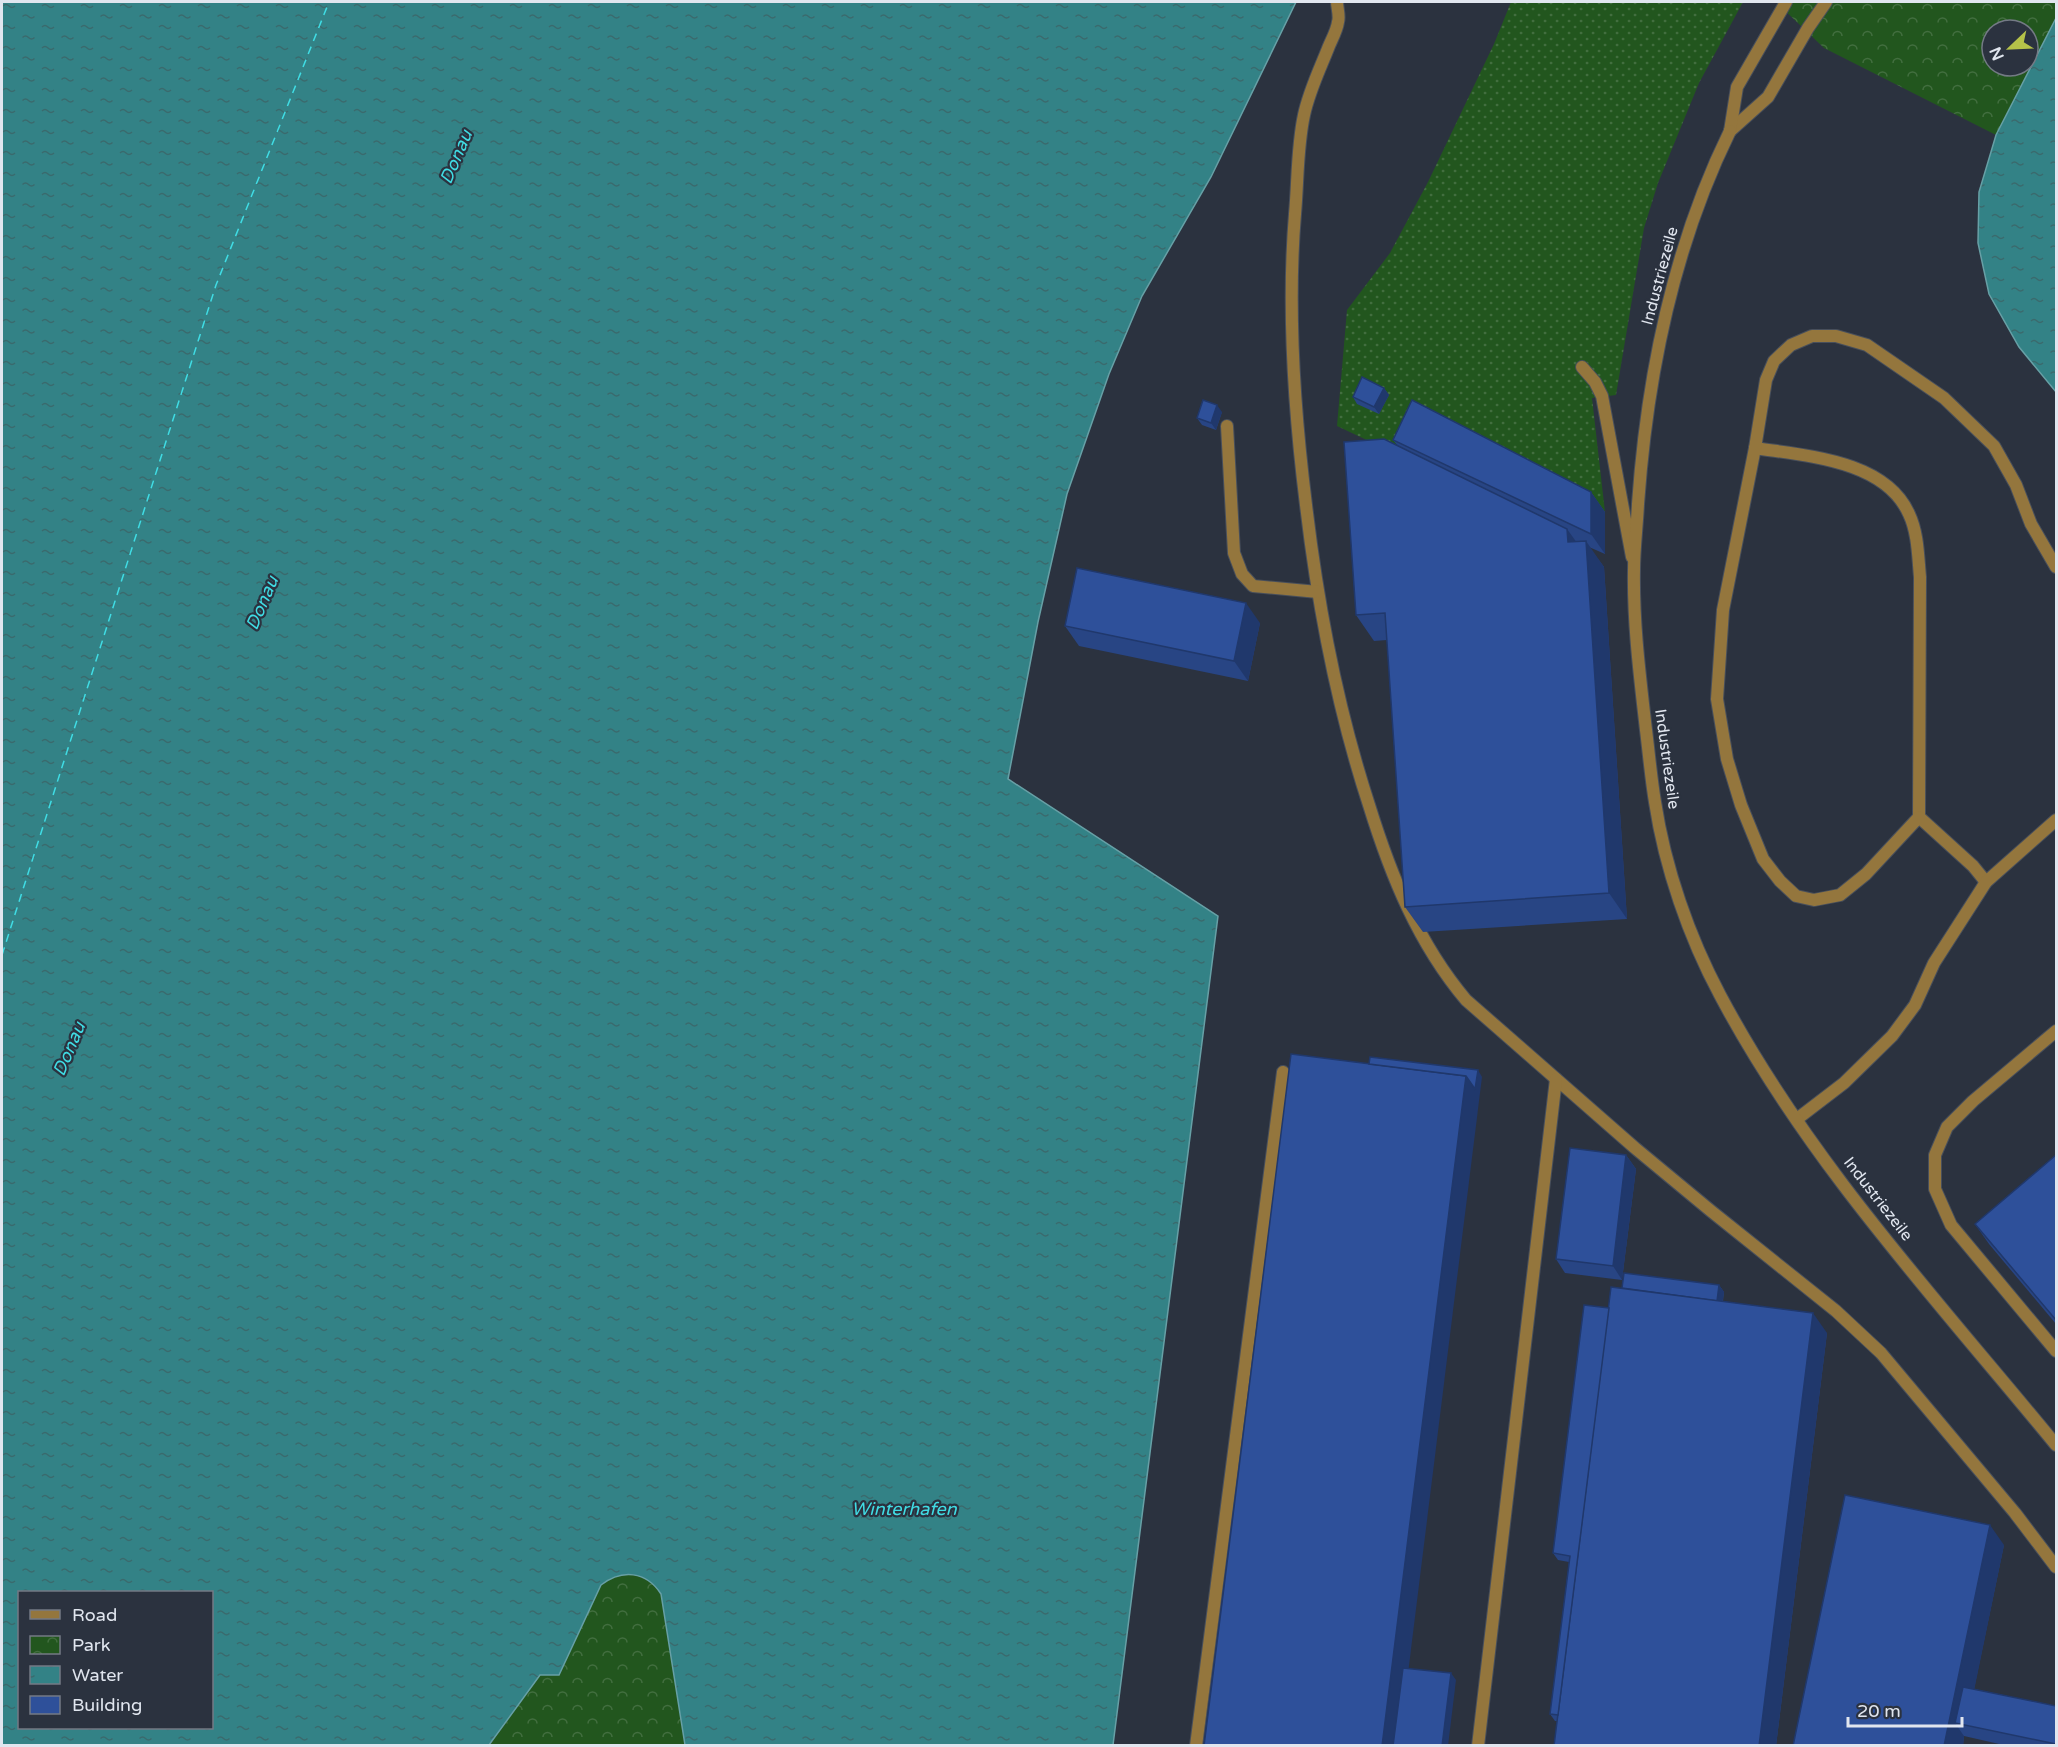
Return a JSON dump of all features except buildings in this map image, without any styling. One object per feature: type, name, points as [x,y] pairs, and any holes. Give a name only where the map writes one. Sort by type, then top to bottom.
[{"type":"street","points":[[1336,2],[1339,21],[1310,93],[1304,116],[1294,226],[1292,318],[1296,407],[1318,592],[1339,700],[1378,836],[1405,902],[1423,939],[1444,973],[1466,999],[1711,1211],[1836,1311],[1881,1353],[2015,1513],[2056,1567]]},
{"type":"street","points":[[1730,131],[1737,87],[1786,2]]},
{"type":"street","name":"Industriezeile","points":[[1826,2],[1808,28],[1768,97],[1730,131],[1709,173],[1693,217],[1663,328],[1647,406],[1634,570],[1638,658],[1655,804],[1678,893],[1694,937],[1719,993],[1754,1055],[1863,1210],[2056,1445]]},
{"type":"street","points":[[1755,448],[1831,460],[1872,474],[1895,491],[1909,514],[1918,543],[1920,577],[1919,817],[1866,874],[1840,895],[1814,900],[1796,896],[1780,881],[1763,859],[1741,805],[1727,759],[1717,699],[1723,610],[1766,380],[1774,361],[1791,345],[1812,336],[1836,336],[1867,345],[1944,398],[1994,446],[2016,485],[2031,524],[2056,567]]},
{"type":"street","points":[[1582,367],[1595,382],[1602,396],[1634,570]]},
{"type":"street","points":[[1227,426],[1234,553],[1242,574],[1253,586],[1318,592]]},
{"type":"street","points":[[1919,817],[1973,866],[1986,882]]},
{"type":"street","points":[[1797,1119],[1844,1083],[1892,1036],[1915,1005],[1934,963],[1986,882],[2056,820]]},
{"type":"street","points":[[2056,1031],[1973,1101],[1947,1127],[1935,1155],[1935,1189],[1951,1225],[2056,1351]]},
{"type":"street","points":[[1196,1746],[1283,1072]]},
{"type":"street","points":[[1478,1746],[1556,1079]]},
{"type":"green space","points":[[1511,2],[1743,2],[1699,83],[1658,183],[1644,228],[1616,395],[1592,398],[1605,512],[1426,420],[1407,459],[1337,426],[1347,310],[1390,253],[1428,182],[1494,44]]},
{"type":"green space","points":[[1776,2],[2056,2],[2056,18],[2040,49],[2040,18],[1980,18],[1980,78],[2025,78],[1996,135],[1824,48]]},
{"type":"green space","points":[[622,1574],[644,1578],[661,1594],[685,1745],[489,1746],[540,1675],[559,1675],[601,1585],[611,1577]]},
{"type":"water","points":[[2,2],[1296,2],[1211,177],[1142,296],[1109,374],[1067,494],[1038,622],[1008,779],[1218,916],[1113,1745],[685,1745],[661,1594],[655,1586],[641,1577],[625,1575],[617,1576],[601,1585],[559,1675],[540,1675],[489,1745],[2,1745]]},
{"type":"water","points":[[2056,18],[2056,392],[2019,347],[1989,294],[1978,243],[1979,192],[1996,135],[2025,78],[2040,78],[2040,49]]},
{"type":"ferry route","points":[[2,955],[216,285],[329,2]]},
{"type":"water label","name":"Donau","points":[[456,157]]},
{"type":"water label","name":"Donau","points":[[262,603]]},
{"type":"water label","name":"Donau","points":[[69,1049]]},
{"type":"water label","name":"Winterhafen","points":[[904,1509]]}]
